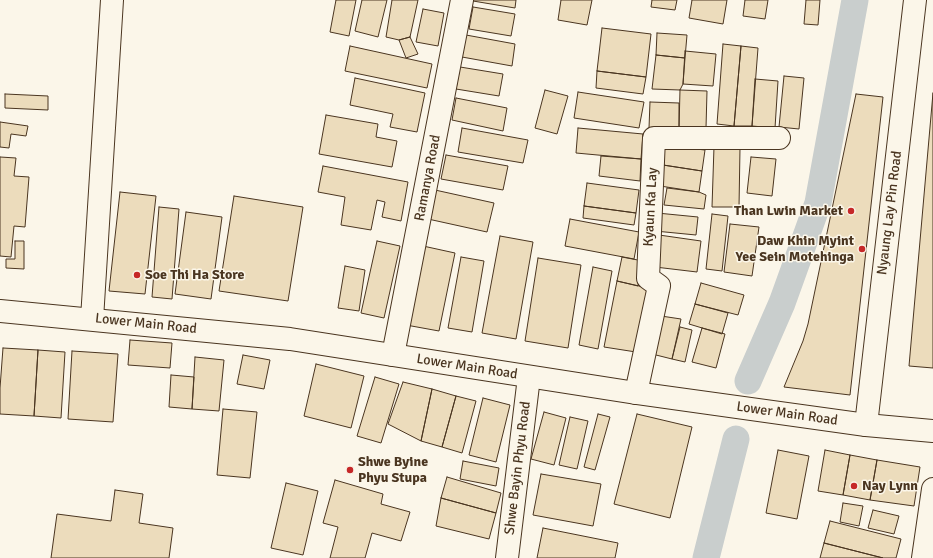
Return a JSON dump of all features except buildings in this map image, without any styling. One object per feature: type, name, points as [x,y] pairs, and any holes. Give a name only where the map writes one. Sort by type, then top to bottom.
[{"type":"street","points":[[92,319],[112,0]]},
{"type":"street","name":"Ramanya Road","points":[[393,355],[462,0]]},
{"type":"street","name":"Nyaung Lay Pin Road","points":[[866,425],[914,0]]},
{"type":"street","name":"Kyaun Ka Lay","points":[[636,393],[659,286],[648,278],[654,138],[779,138]]},
{"type":"street","name":"Lower Main Road","points":[[0,311],[290,339],[636,393],[866,425],[933,432]]},
{"type":"street","name":"Shwe Bayin Phyu Road","points":[[507,558],[528,377]]},
{"type":"street","points":[[922,558],[933,488]]},
{"type":"waterway","points":[[748,381],[782,303],[818,203],[855,0]]},
{"type":"waterway","points":[[706,558],[736,439]]},
{"type":"place","name":"Than Lwin Market","points":[[851,211]]},
{"type":"place","name":"Daw Khin Myint Yee Sein Motehinga","points":[[862,249]]},
{"type":"place","name":"Soe Thi Ha Store","points":[[137,275]]},
{"type":"place","name":"Shwe Byine Phyu Stupa","points":[[350,470]]},
{"type":"place","name":"Nay Lynn","points":[[854,486]]}]
